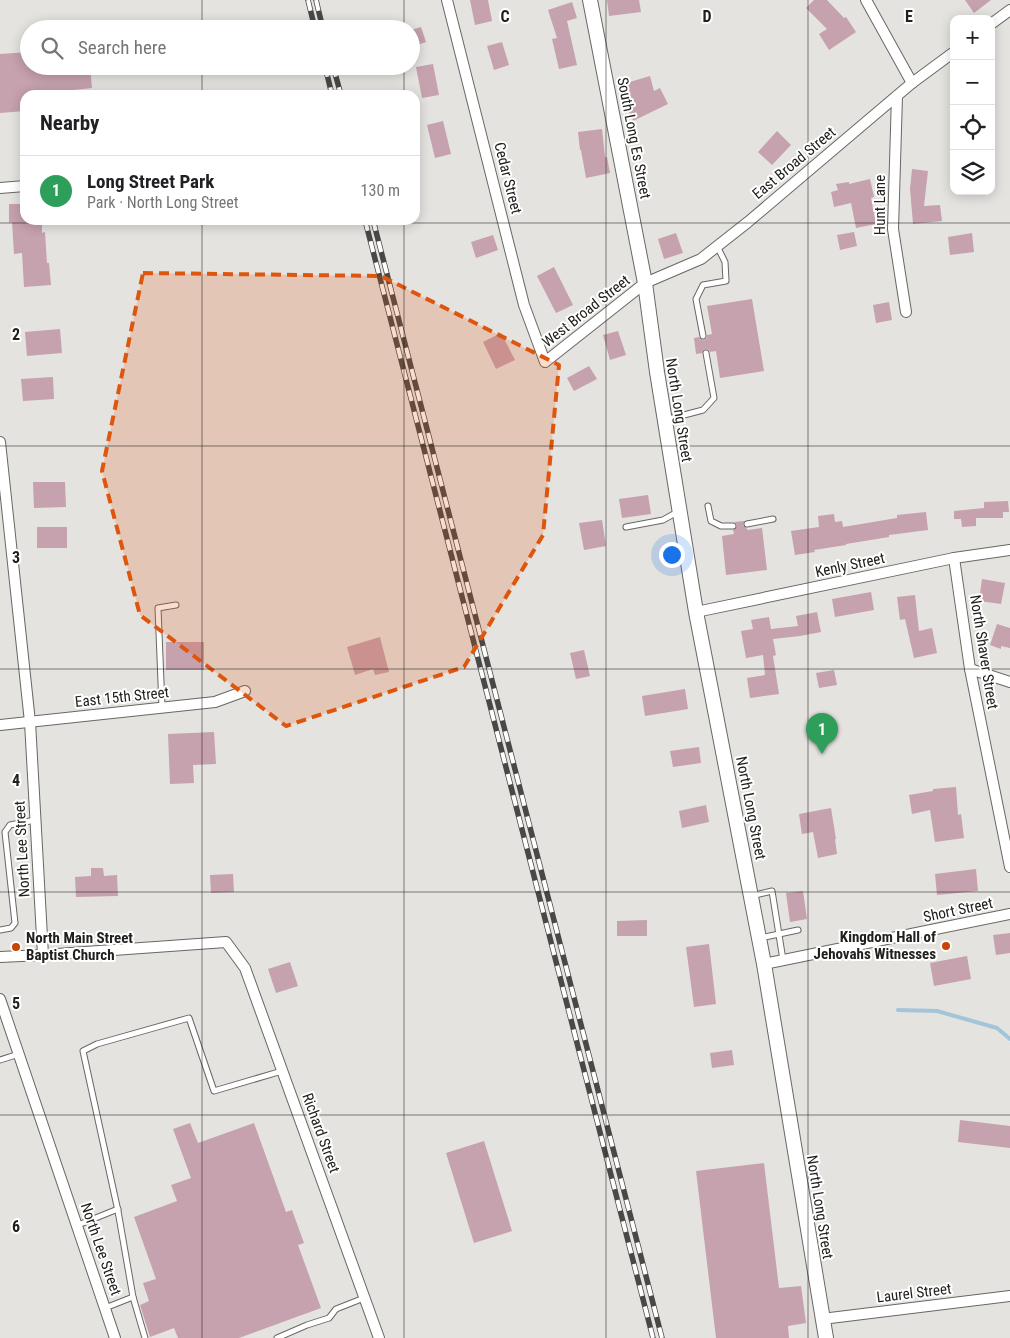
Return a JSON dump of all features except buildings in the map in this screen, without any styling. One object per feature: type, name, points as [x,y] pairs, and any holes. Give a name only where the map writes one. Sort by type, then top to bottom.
[{"type":"street","name":"Cedar Street","points":[[447,0],[524,305],[544,362]]},
{"type":"street","name":"South Long Es Street","points":[[590,0],[645,283]]},
{"type":"street","points":[[866,0],[912,83]]},
{"type":"street","points":[[995,21],[1010,10]]},
{"type":"street","name":"East Broad Street","points":[[645,283],[701,259],[748,222],[912,83],[950,55]]},
{"type":"street","name":"Hunt Lane","points":[[897,96],[893,229],[906,312]]},
{"type":"street","points":[[0,188],[20,186]]},
{"type":"street","name":"West Broad Street","points":[[544,362],[645,283]]},
{"type":"street","name":"North Long Street","points":[[645,283],[656,372],[696,612],[760,938],[826,1338]]},
{"type":"street","name":"North Lee Street","points":[[0,442],[30,722],[44,955]]},
{"type":"street","name":"Kenly Street","points":[[696,612],[954,558],[1010,550]]},
{"type":"street","name":"North Shaver Street","points":[[954,558],[970,669],[1010,867]]},
{"type":"street","points":[[970,669],[1010,682]]},
{"type":"street","name":"East 15th Street","points":[[0,725],[215,702],[245,691]]},
{"type":"street","name":"Short Street","points":[[764,964],[1010,914]]},
{"type":"street","name":"Richard Street","points":[[44,955],[226,942],[246,968],[379,1338]]},
{"type":"street","points":[[0,957],[44,955]]},
{"type":"street","name":"North Lee Street","points":[[0,999],[115,1338]]},
{"type":"street","name":"Laurel Street","points":[[822,1319],[1010,1296]]},
{"type":"lane","points":[[704,336],[696,299],[703,285],[726,281],[725,262],[717,246]]},
{"type":"lane","points":[[664,420],[703,410],[714,398],[706,353]]},
{"type":"lane","points":[[708,506],[711,521],[721,526],[733,526]]},
{"type":"lane","points":[[626,527],[663,520],[679,511]]},
{"type":"lane","points":[[747,524],[773,519]]},
{"type":"lane","points":[[162,708],[158,608],[176,605]]},
{"type":"lane","points":[[0,930],[11,928],[15,923],[5,832],[10,825],[36,820]]},
{"type":"lane","points":[[751,896],[772,891],[783,960]]},
{"type":"lane","points":[[760,938],[798,930]]},
{"type":"lane","points":[[145,1338],[133,1297],[118,1209],[83,1051],[97,1044],[189,1018],[214,1091],[283,1071]]},
{"type":"lane","points":[[0,1060],[19,1054]]},
{"type":"lane","points":[[78,1225],[118,1209]]},
{"type":"lane","points":[[105,1308],[133,1297]]},
{"type":"lane","points":[[276,1338],[329,1318],[336,1309],[364,1298]]},
{"type":"highlighted area","points":[[143,273],[381,276],[559,365],[543,535],[464,667],[286,726],[140,615],[102,471]]},
{"type":"waterway","points":[[898,1010],[937,1011],[997,1028],[1010,1039]]},
{"type":"railway","points":[[308,0],[313,20]]},
{"type":"railway","points":[[316,0],[321,20]]},
{"type":"railway","points":[[327,75],[331,90]]},
{"type":"railway","points":[[335,75],[340,90]]},
{"type":"railway","points":[[366,225],[653,1338]]},
{"type":"railway","points":[[374,225],[662,1338]]},
{"type":"place","name":"Long Street Park","points":[[822,754]]},
{"type":"place","name":"Kingdom Hall of Jehovahs Witnesses","points":[[946,946]]},
{"type":"place","name":"North Main Street Baptist Church","points":[[16,947]]}]
